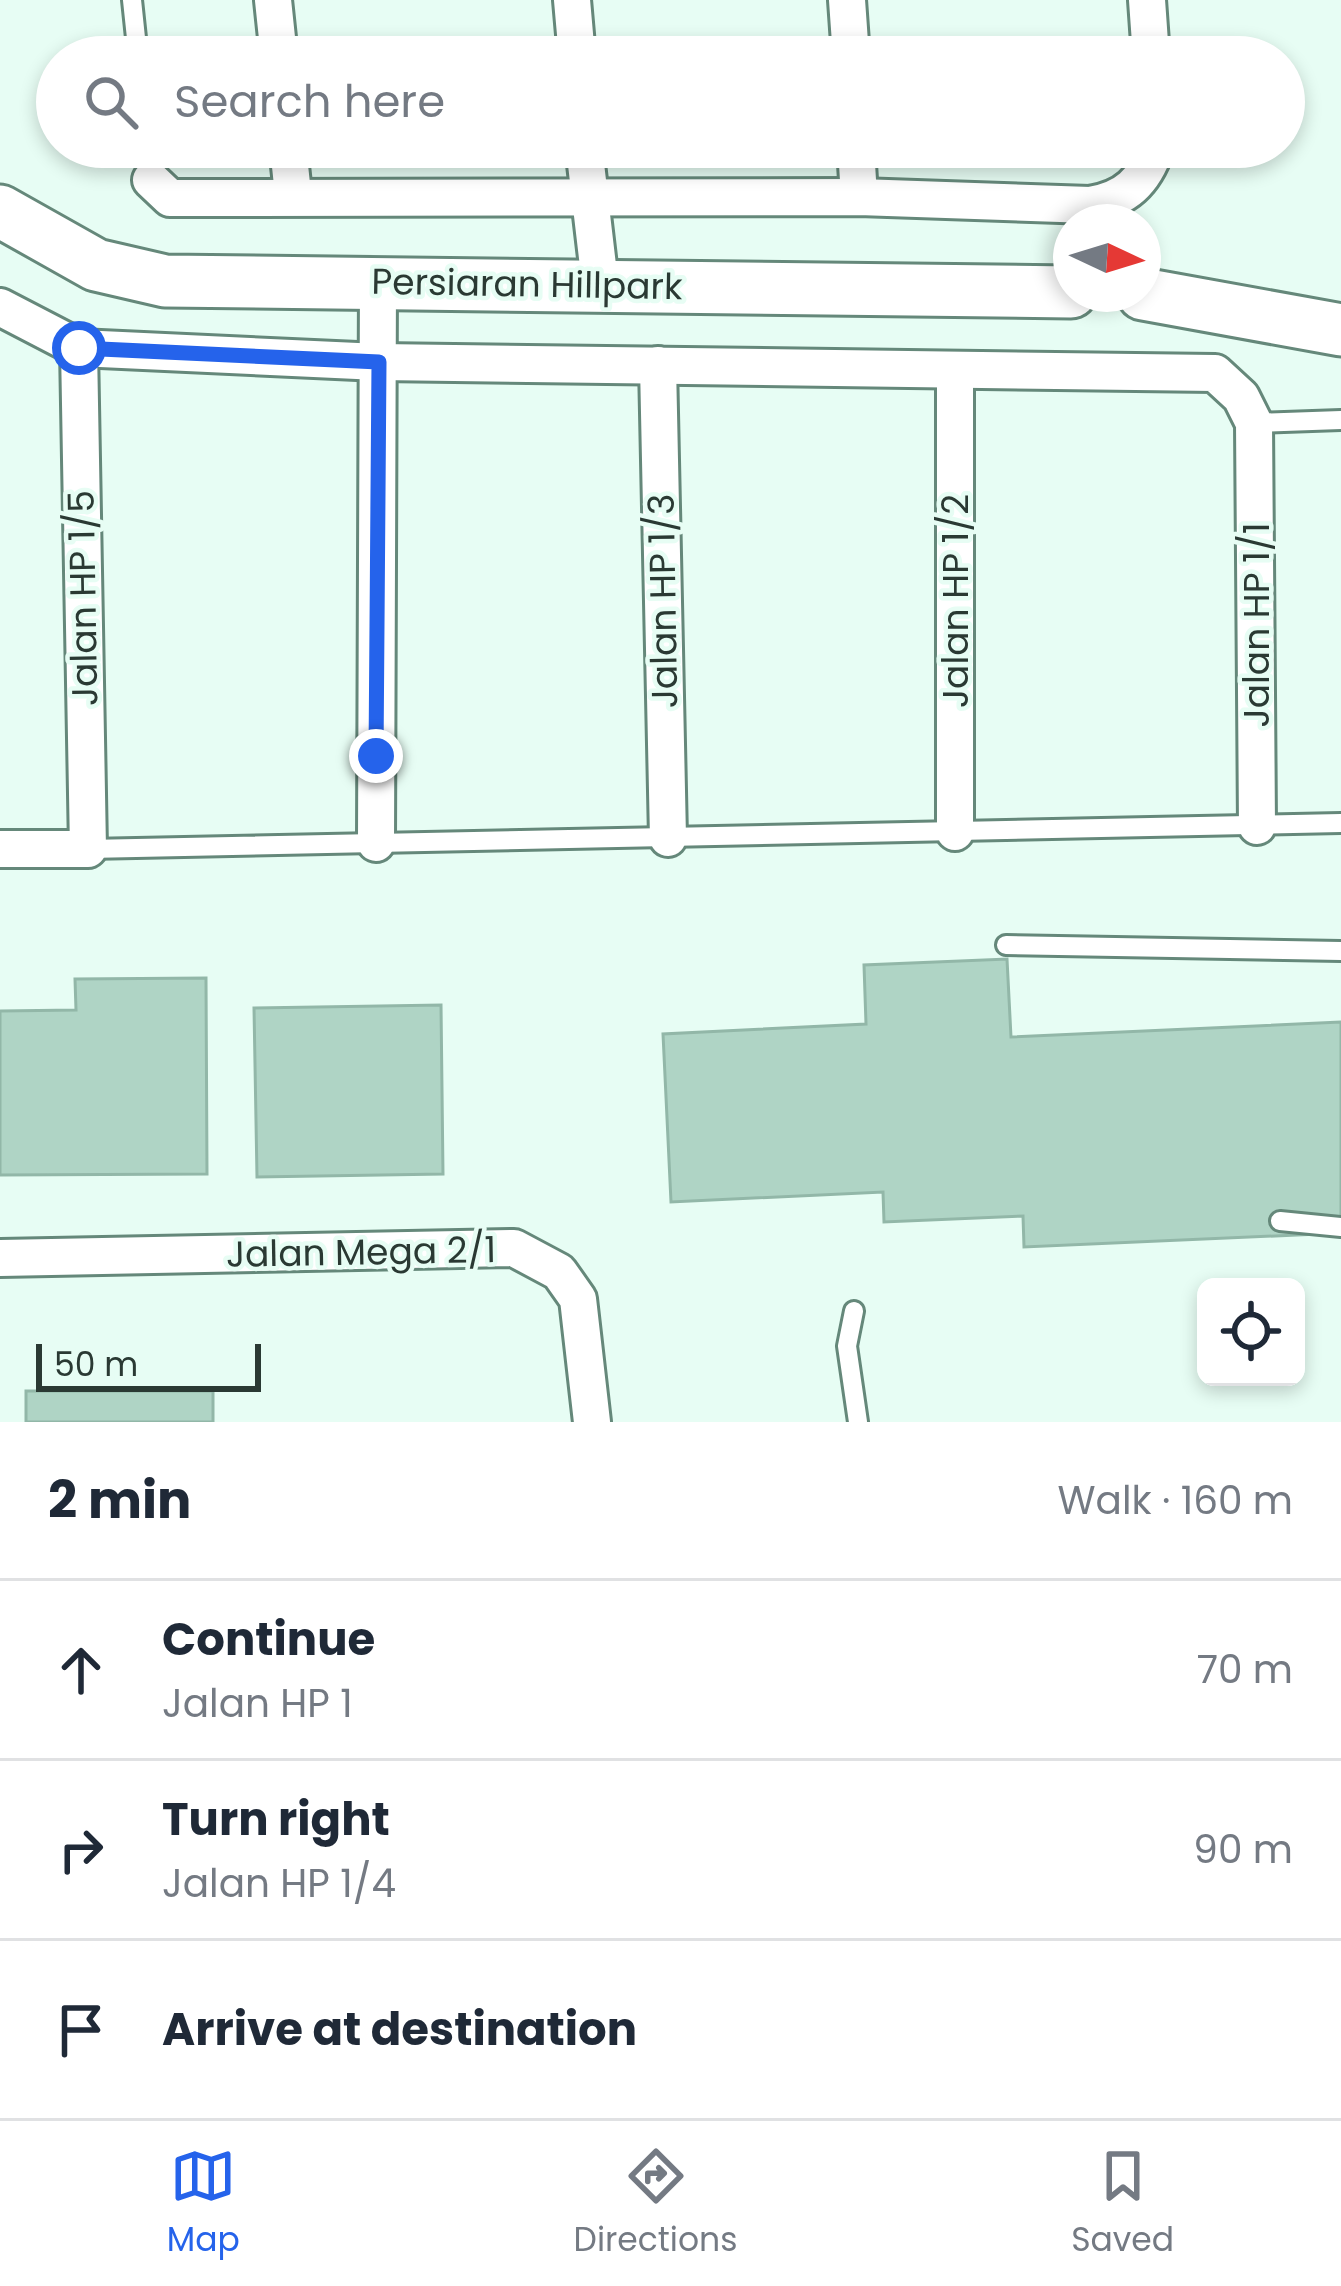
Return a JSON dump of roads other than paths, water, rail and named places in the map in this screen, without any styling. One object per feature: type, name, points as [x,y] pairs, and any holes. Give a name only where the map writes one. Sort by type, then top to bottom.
[{"type":"street","points":[[273,0],[277,36]]},
{"type":"street","points":[[572,0],[575,36]]},
{"type":"street","points":[[847,0],[849,36]]},
{"type":"street","points":[[1147,0],[1150,36]]},
{"type":"street","points":[[151,168],[170,198],[293,194],[860,197],[1090,205],[1120,200],[1145,168]]},
{"type":"street","points":[[290,168],[293,194]]},
{"type":"street","points":[[586,168],[600,283]]},
{"type":"street","points":[[858,168],[860,197]]},
{"type":"street","name":"Persiaran Hillpark","points":[[0,211],[96,265],[165,281],[1053,292]]},
{"type":"street","points":[[376,843],[378,280]]},
{"type":"street","points":[[1161,297],[1341,330]]},
{"type":"street","points":[[0,307],[79,348],[379,362],[1215,373],[1241,398],[1254,423]]},
{"type":"street","name":"Jalan HP 1/5","points":[[79,348],[88,849]]},
{"type":"street","name":"Jalan HP 1/3","points":[[658,365],[668,838]]},
{"type":"street","name":"Jalan HP 1/2","points":[[955,832],[956,370]]},
{"type":"street","name":"Jalan HP 1/1","points":[[1254,423],[1257,826]]},
{"type":"street","points":[[0,849],[88,849]]},
{"type":"street","name":"Jalan Mega 2/1","points":[[0,1258],[514,1248],[559,1272],[578,1299],[592,1422]]},
{"type":"lane","points":[[132,0],[136,36]]},
{"type":"lane","points":[[1254,423],[1341,420]]},
{"type":"lane","points":[[88,849],[1341,823]]},
{"type":"lane","points":[[1006,945],[1341,951]]},
{"type":"lane","points":[[1280,1220],[1341,1227]]},
{"type":"lane","points":[[854,1311],[848,1346],[858,1422]]}]
